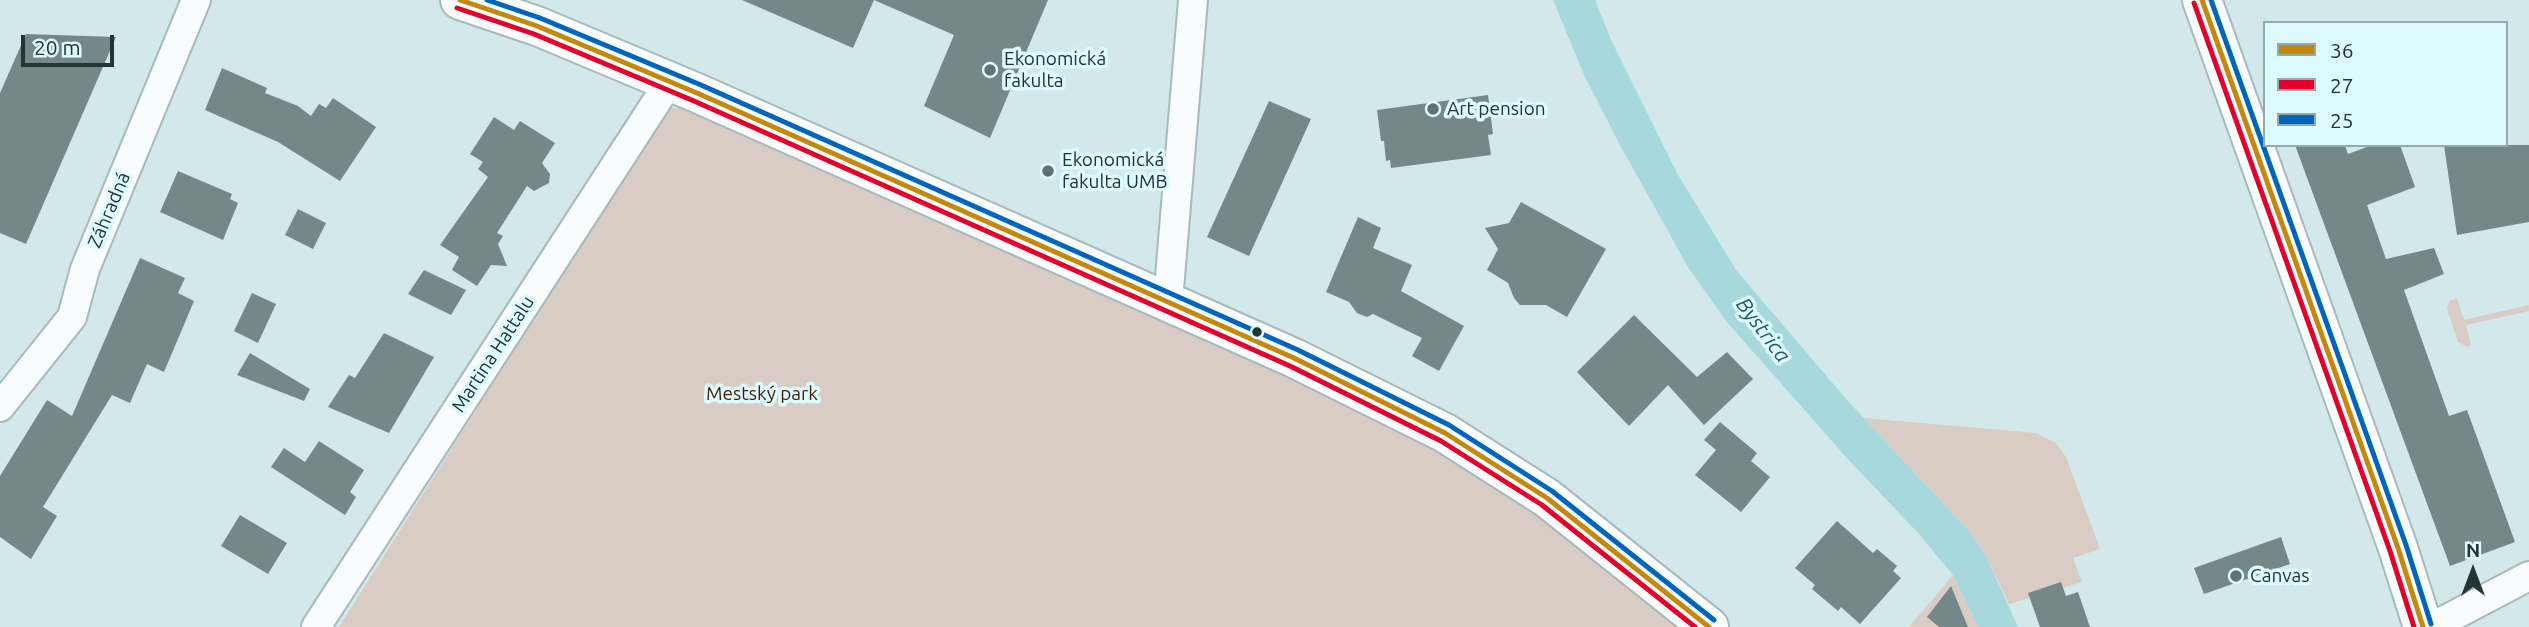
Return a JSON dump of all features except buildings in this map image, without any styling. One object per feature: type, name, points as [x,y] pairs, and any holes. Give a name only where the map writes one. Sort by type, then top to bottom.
[{"type":"street","name":"Záhradná","points":[[0,407],[72,317],[85,269],[197,0]]},
{"type":"street","points":[[460,0],[537,26],[670,81],[1364,392],[1493,461],[1611,546],[1709,627]]},
{"type":"street","points":[[1167,302],[1193,0]]},
{"type":"street","points":[[2202,0],[2398,548],[2423,627]]},
{"type":"street","name":"Martina Hattalu","points":[[316,627],[670,81]]},
{"type":"street","points":[[2432,627],[2529,576]]},
{"type":"green space","name":"Mestský park","points":[[696,107],[1410,433],[1494,481],[1583,544],[1679,627],[339,627],[666,109]]},
{"type":"green space","points":[[2457,298],[2464,320],[2529,305],[2529,311],[2466,325],[2471,345],[2467,347],[2458,342],[2447,309],[2449,301]]},
{"type":"green space","points":[[1864,418],[2036,433],[2056,443],[2066,457],[2100,549],[2073,558],[2082,582],[2009,604],[1986,556],[1968,530]]},
{"type":"green space","points":[[1953,575],[1978,627],[1909,627]]},
{"type":"water","name":"Bystrica","points":[[1553,0],[1595,0],[1612,42],[1677,173],[1736,270],[1847,400],[1968,530],[1986,556],[2018,627],[1978,627],[1953,575],[1726,321],[1688,267],[1620,145],[1585,77]]},
{"type":"transit line","name":"36","points":[[460,0],[537,26],[697,93],[1294,358],[1445,433],[1547,498],[1709,627]]},
{"type":"transit line","name":"25","points":[[487,0],[540,18],[701,85],[1298,350],[1449,425],[1552,491],[1714,620]]},
{"type":"transit line","name":"36","points":[[2202,0],[2398,548],[2423,627]]},
{"type":"transit line","name":"25","points":[[2211,0],[2263,145]]},
{"type":"transit line","name":"27","points":[[2194,3],[2390,551],[2414,627]]},
{"type":"transit line","name":"27","points":[[457,8],[534,34],[694,101],[1290,366],[1441,441],[1542,505],[1695,627]]},
{"type":"transit line","name":"25","points":[[2264,147],[2406,545],[2431,624]]},
{"type":"place","name":"Ekonomická fakulta","points":[[990,70]]},
{"type":"place","name":"Art pension","points":[[1433,109]]},
{"type":"place","name":"Ekonomická fakulta UMB","points":[[1048,171]]},
{"type":"place","name":"Canvas","points":[[2236,576]]}]
